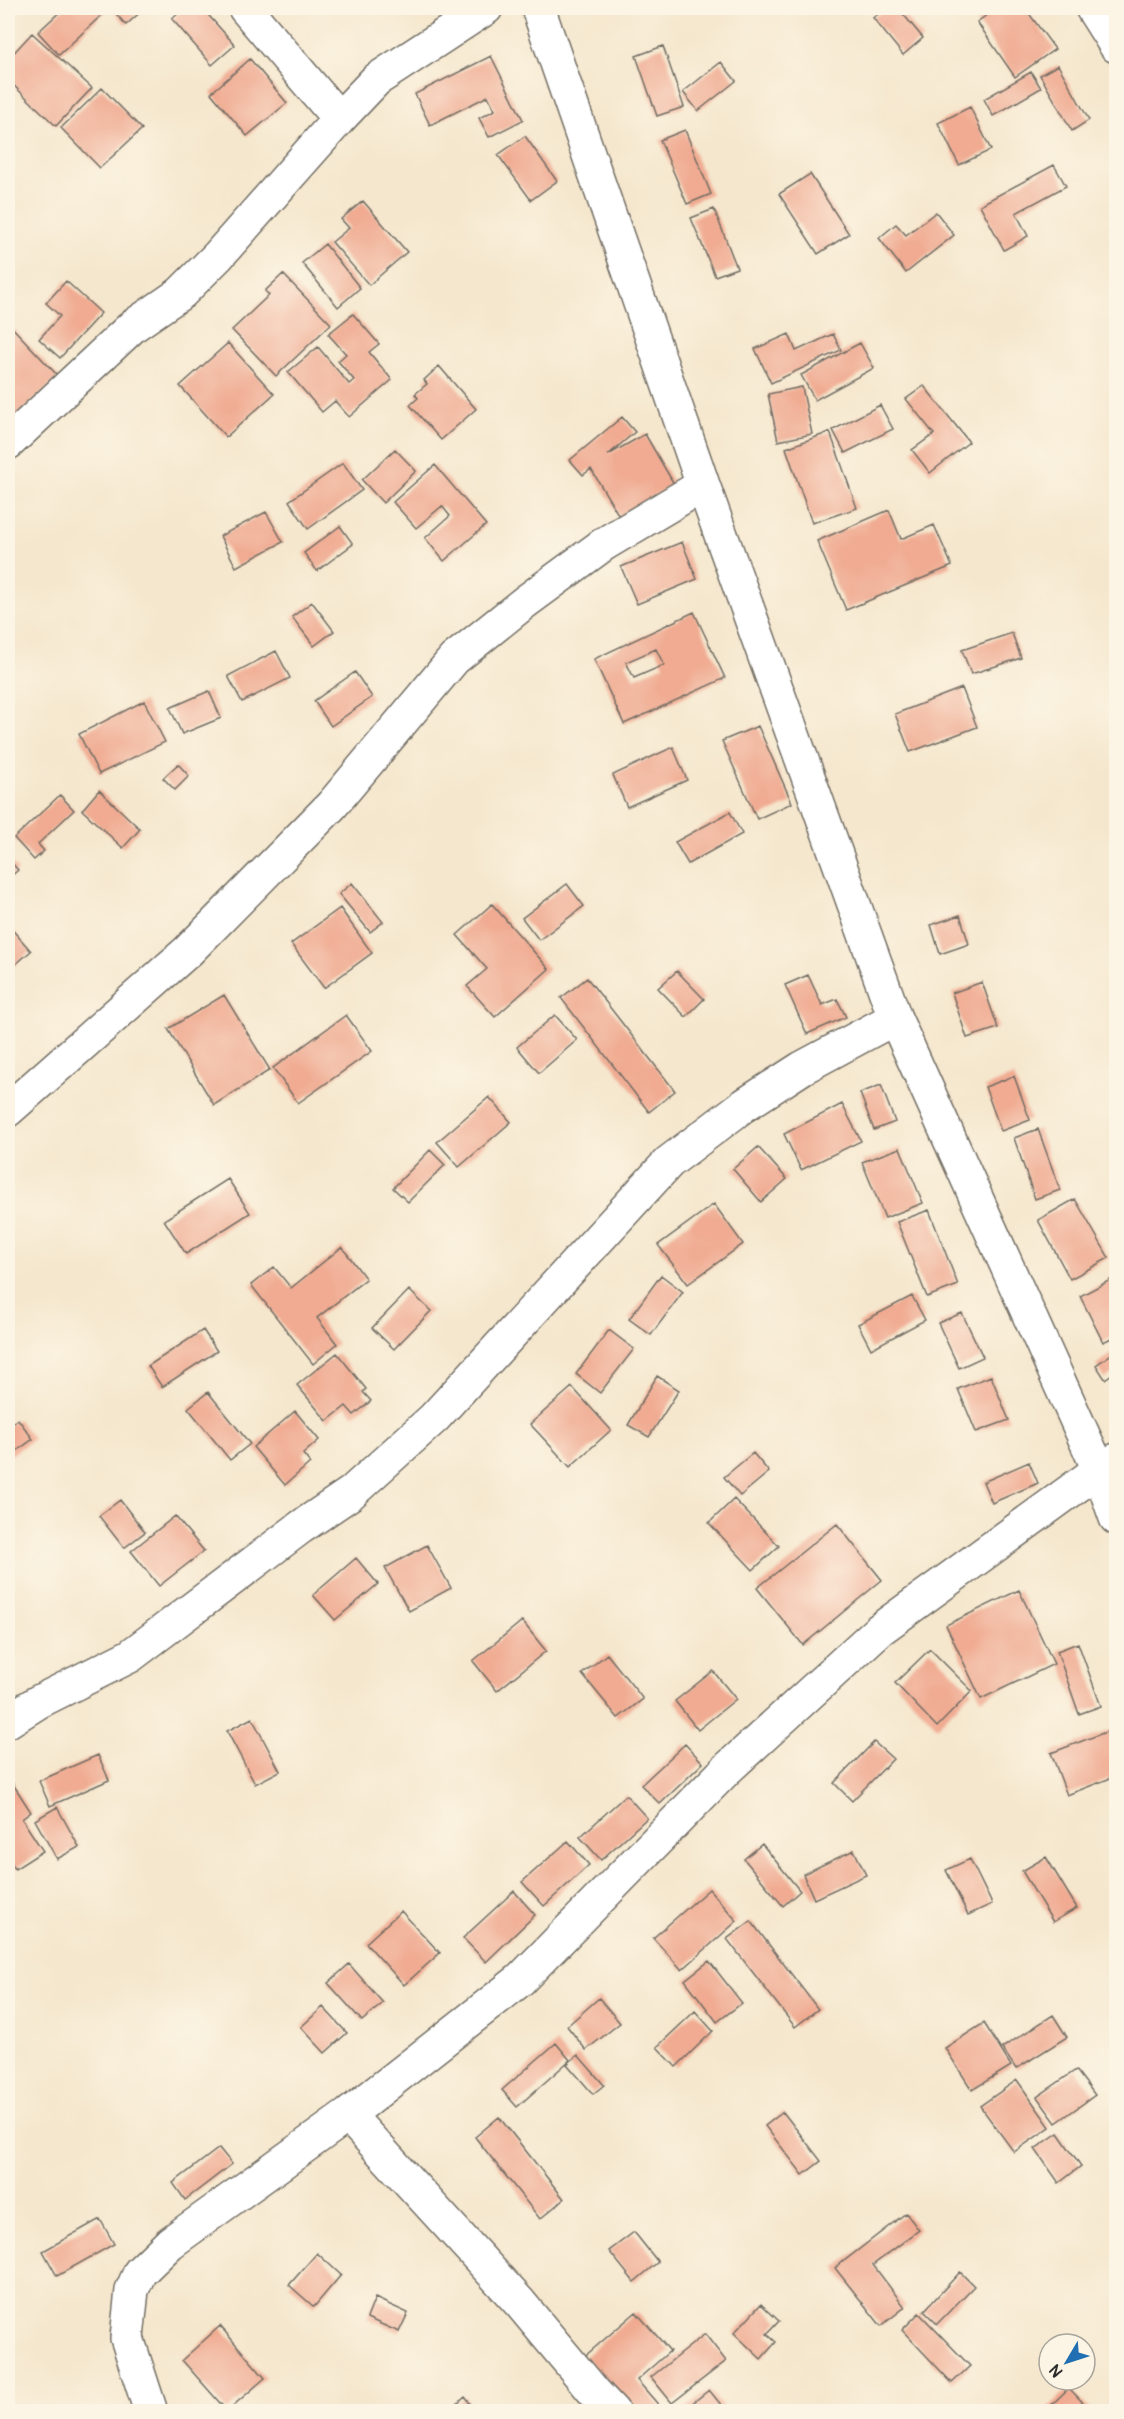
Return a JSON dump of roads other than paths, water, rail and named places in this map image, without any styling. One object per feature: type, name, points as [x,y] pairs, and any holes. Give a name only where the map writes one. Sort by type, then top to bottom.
[{"type":"street","points":[[245,8],[339,119]]},
{"type":"street","points":[[8,443],[133,326],[181,294],[376,80],[486,8]]},
{"type":"street","points":[[538,8],[703,485],[895,1018],[1108,1465],[1116,1518]]},
{"type":"street","points":[[1092,8],[1116,46]]},
{"type":"street","points":[[8,1110],[188,951],[332,806],[454,659],[525,602],[604,544],[703,485]]},
{"type":"street","points":[[8,1721],[38,1702],[130,1656],[351,1493],[434,1418],[669,1162],[743,1106],[802,1068],[895,1018]]},
{"type":"street","points":[[151,2412],[127,2338],[132,2290],[140,2271],[170,2242],[348,2115],[520,1980],[727,1769],[879,1630],[1108,1465]]},
{"type":"street","points":[[348,2115],[520,2303],[613,2412]]}]
